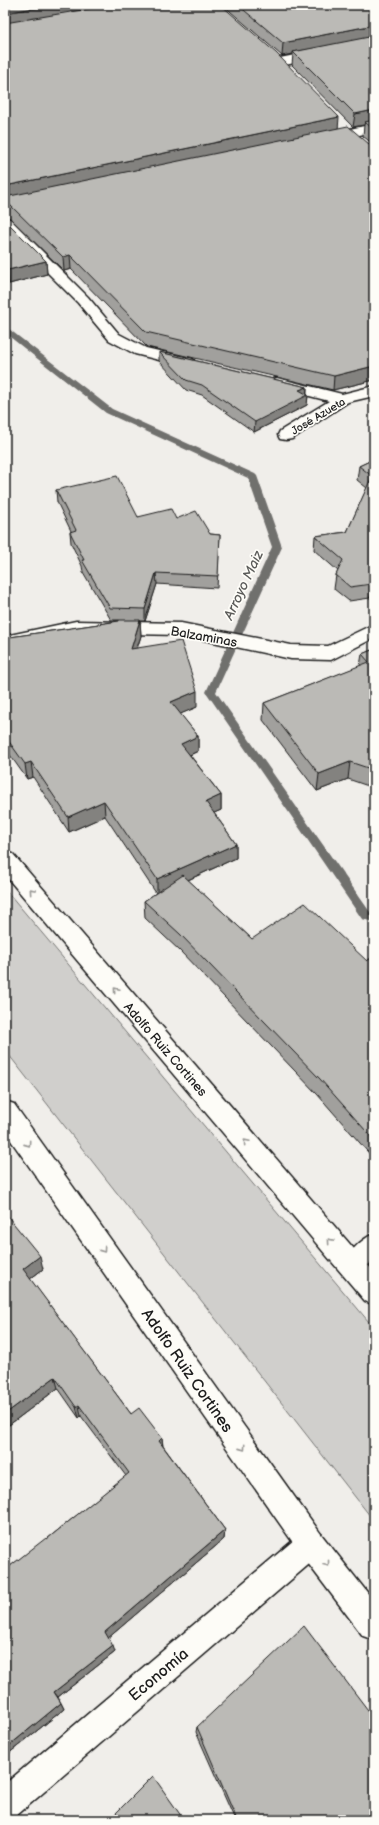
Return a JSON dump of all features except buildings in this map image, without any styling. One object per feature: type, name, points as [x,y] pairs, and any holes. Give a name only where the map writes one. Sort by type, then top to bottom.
[{"type":"street","points":[[280,62],[374,43]]},
{"type":"street","points":[[268,52],[291,73]]},
{"type":"street","points":[[339,122],[362,143]]},
{"type":"street","points":[[312,141],[374,128]]},
{"type":"street","points":[[5,222],[83,300],[114,337],[141,351],[203,366]]},
{"type":"street","points":[[265,381],[342,399]]},
{"type":"street","name":"José Azueta","points":[[286,435],[342,399],[374,391]]},
{"type":"street","name":"Balzaminas","points":[[5,643],[76,626],[181,630],[290,652],[331,653],[374,630]]},
{"type":"street","name":"Adolfo Ruiz Cortines","points":[[5,860],[374,1292]]},
{"type":"street","name":"Adolfo Ruiz Cortines","points":[[5,1112],[311,1544],[374,1625]]},
{"type":"street","name":"Economía","points":[[5,1804],[311,1544]]},
{"type":"lane","points":[[352,1267],[374,1244]]},
{"type":"shaded area","points":[[5,889],[374,1328],[374,1521],[5,1050]]},
{"type":"waterway","name":"Arroyo Maiz","points":[[5,329],[109,411],[252,476],[277,547],[211,692],[366,916],[374,917]]}]
